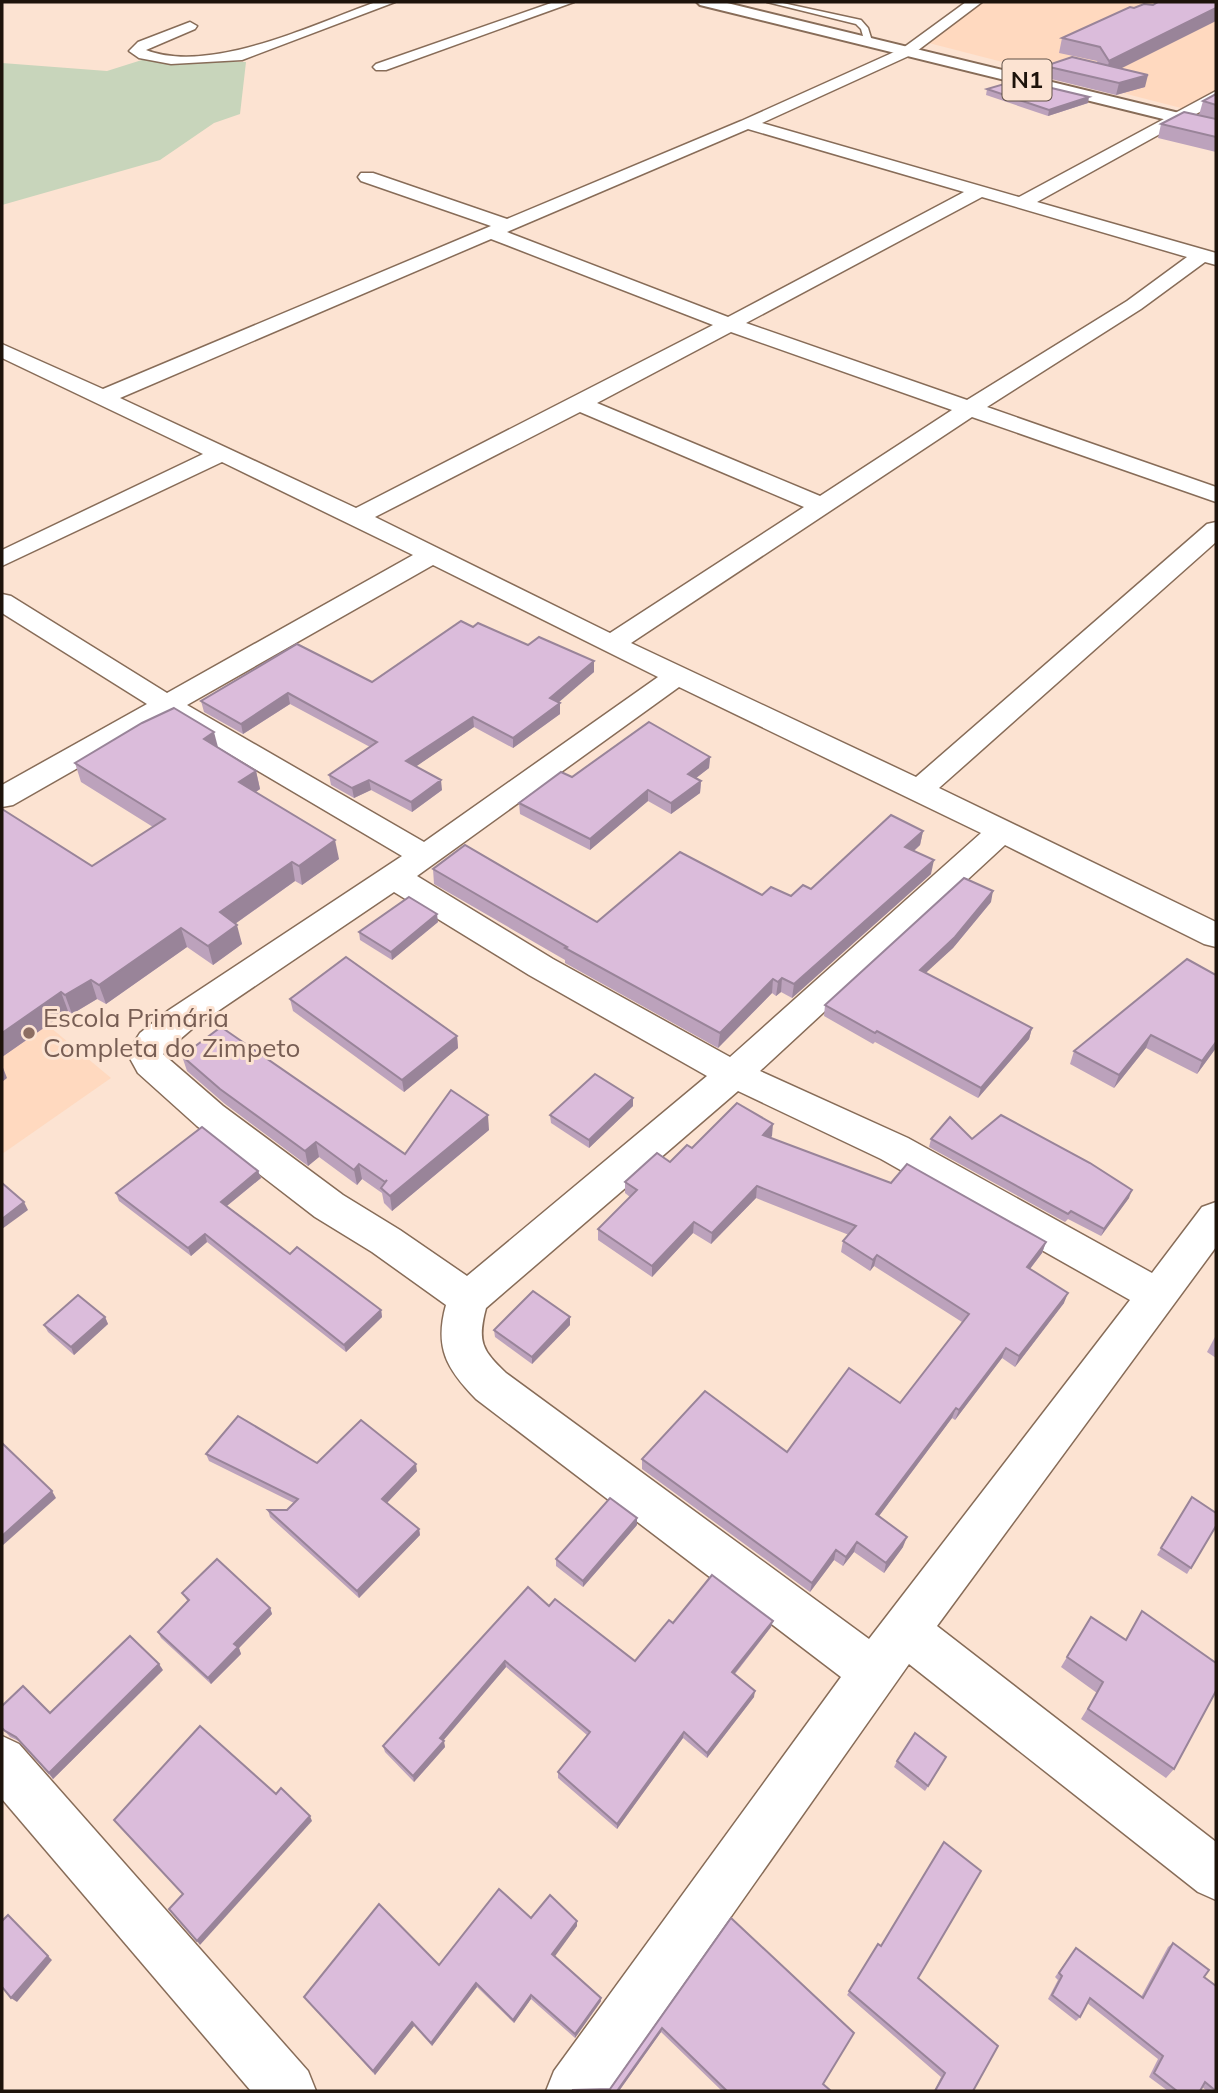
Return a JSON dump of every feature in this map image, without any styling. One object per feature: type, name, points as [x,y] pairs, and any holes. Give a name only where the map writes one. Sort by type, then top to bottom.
[{"type":"highway","name":"N1","points":[[706,2],[1216,127]]},
{"type":"street","points":[[190,26],[143,44],[136,51],[147,56],[171,58],[222,59],[242,56],[388,2]]},
{"type":"street","points":[[382,67],[567,2]]},
{"type":"street","points":[[103,397],[747,124],[908,51],[975,2]]},
{"type":"street","points":[[1018,204],[1216,96]]},
{"type":"street","points":[[747,124],[1209,257]]},
{"type":"street","points":[[367,177],[729,324],[1216,495]]},
{"type":"street","points":[[356,517],[579,404],[978,192]]},
{"type":"street","points":[[611,644],[970,408],[1209,257]]},
{"type":"street","points":[[2,351],[356,517],[611,644],[919,790],[1216,936]]},
{"type":"street","points":[[2,375],[29,364]]},
{"type":"street","points":[[579,404],[823,506]]},
{"type":"street","points":[[2,559],[223,453]]},
{"type":"street","points":[[919,790],[1216,529]]},
{"type":"street","points":[[2,798],[432,555]]},
{"type":"street","points":[[2,602],[169,706],[425,856]]},
{"type":"street","points":[[468,1299],[386,1241],[329,1206],[210,1116],[150,1064],[145,1053],[152,1042],[181,1019],[425,856],[678,675]]},
{"type":"street","points":[[874,1672],[491,1386],[465,1361],[459,1327],[468,1299],[733,1075],[1001,832]]},
{"type":"street","points":[[394,877],[541,967],[733,1075],[833,1117],[939,1171],[1158,1296]]},
{"type":"street","points":[[573,2091],[874,1672],[1216,1218]]},
{"type":"street","points":[[905,1631],[1216,1874]]},
{"type":"street","points":[[2,1761],[288,2091]]},
{"type":"lane","points":[[706,2],[713,2]]},
{"type":"lane","points":[[770,2],[858,22],[864,28],[868,41]]},
{"type":"shaded area","points":[[981,2],[1216,2],[1216,117],[921,41]]},
{"type":"shaded area","name":"Escola Primária Completa do Zimpeto","points":[[2,987],[111,1078],[2,1154]]},
{"type":"green space","points":[[145,59],[246,62],[240,114],[214,123],[160,160],[2,205],[2,63],[107,71]]},
{"type":"building","points":[[1158,2],[1216,2],[1216,8],[1109,61],[1100,47],[1062,38],[1130,7]]},
{"type":"building","points":[[1072,57],[1148,75],[1119,83],[1045,66]]},
{"type":"building","points":[[1018,80],[1089,97],[1049,110],[987,89]]},
{"type":"building","points":[[1216,94],[1216,105],[1203,101]]},
{"type":"building","points":[[1184,112],[1216,119],[1216,137],[1161,124]]},
{"type":"building","points":[[461,621],[473,627],[478,623],[528,645],[539,637],[594,661],[550,698],[560,703],[513,738],[473,717],[406,761],[441,780],[411,802],[369,780],[352,788],[329,775],[377,742],[288,693],[241,724],[201,701],[297,644],[372,682]]},
{"type":"building","points":[[174,708],[214,732],[204,739],[256,771],[239,782],[335,840],[299,866],[292,862],[220,912],[237,925],[208,946],[181,928],[99,985],[91,980],[65,995],[61,992],[2,1033],[2,809],[92,866],[165,819],[75,763],[142,723]]},
{"type":"building","points":[[649,722],[710,757],[688,774],[701,781],[671,803],[648,790],[590,839],[519,803],[561,772],[572,777]]},
{"type":"building","points":[[891,815],[923,831],[905,847],[934,860],[794,984],[782,978],[778,982],[773,979],[720,1033],[565,948],[567,947],[433,869],[465,845],[597,922],[680,852],[762,895],[771,887],[791,896],[803,885],[811,889]]},
{"type":"building","points":[[964,878],[993,891],[955,937],[920,970],[1032,1028],[981,1088],[825,1005]]},
{"type":"building","points":[[409,897],[437,914],[391,952],[359,932]]},
{"type":"building","points":[[346,957],[457,1036],[402,1080],[290,999]]},
{"type":"building","points":[[1187,959],[1216,975],[1216,1042],[1202,1061],[1151,1035],[1119,1075],[1074,1051]]},
{"type":"building","points":[[221,1027],[405,1154],[451,1090],[488,1115],[390,1196],[381,1188],[387,1180],[385,1182],[359,1164],[354,1170],[316,1142],[305,1151],[220,1089],[182,1056]]},
{"type":"building","points":[[595,1074],[633,1098],[589,1140],[550,1115]]},
{"type":"building","points":[[737,1103],[773,1124],[763,1135],[891,1183],[907,1164],[1046,1242],[1027,1267],[1068,1293],[1019,1356],[1006,1348],[959,1410],[956,1408],[876,1514],[907,1537],[886,1563],[857,1542],[846,1557],[836,1550],[812,1583],[642,1459],[705,1391],[787,1452],[849,1368],[900,1403],[969,1314],[877,1255],[873,1260],[843,1241],[856,1226],[757,1186],[712,1233],[694,1222],[652,1266],[598,1229],[637,1190],[625,1182],[647,1162],[657,1153],[670,1162],[687,1145],[692,1148]]},
{"type":"building","points":[[1001,1115],[1090,1163],[1132,1190],[1104,1229],[1071,1211],[1068,1214],[931,1139],[950,1117],[972,1139]]},
{"type":"building","points":[[202,1127],[258,1171],[221,1202],[290,1254],[297,1247],[381,1310],[344,1345],[205,1234],[188,1248],[116,1193]]},
{"type":"building","points":[[2,1183],[24,1202],[2,1219]]},
{"type":"building","points":[[533,1291],[570,1317],[532,1357],[494,1330]]},
{"type":"building","points":[[78,1295],[105,1317],[71,1347],[44,1325]]},
{"type":"building","points":[[238,1416],[317,1463],[361,1420],[416,1464],[382,1499],[419,1529],[357,1591],[268,1510],[287,1510],[298,1499],[206,1454]]},
{"type":"building","points":[[2,1445],[52,1491],[2,1536]]},
{"type":"building","points":[[1192,1497],[1216,1513],[1216,1526],[1191,1568],[1161,1548]]},
{"type":"building","points":[[610,1498],[637,1518],[583,1581],[556,1559]]},
{"type":"building","points":[[217,1559],[270,1608],[234,1644],[238,1647],[208,1678],[158,1632],[189,1600],[182,1593]]},
{"type":"building","points":[[712,1575],[773,1621],[732,1672],[755,1691],[707,1753],[684,1732],[617,1824],[558,1772],[590,1732],[505,1661],[440,1738],[444,1741],[413,1776],[383,1746],[528,1587],[549,1606],[555,1599],[635,1661],[669,1620],[673,1623]]},
{"type":"building","points":[[1142,1611],[1216,1663],[1216,1691],[1174,1769],[1088,1709],[1103,1682],[1067,1657],[1091,1617],[1126,1640]]},
{"type":"building","points":[[130,1636],[159,1664],[49,1773],[16,1737],[2,1728],[2,1706],[23,1686],[50,1713]]},
{"type":"building","points":[[200,1726],[276,1794],[281,1788],[310,1816],[197,1941],[169,1909],[183,1894],[114,1820]]},
{"type":"building","points":[[915,1733],[946,1757],[928,1786],[897,1761]]},
{"type":"building","points":[[944,1842],[981,1871],[918,1978],[998,2046],[973,2091],[935,2091],[945,2073],[849,1991],[878,1944],[881,1946]]},
{"type":"building","points":[[499,1889],[531,1918],[550,1895],[577,1921],[552,1954],[601,1998],[575,2034],[531,1995],[513,2020],[476,1983],[431,2043],[412,2022],[373,2071],[304,1997],[379,1904],[439,1965]]},
{"type":"building","points":[[8,1915],[48,1956],[11,1998],[2,1987],[2,1921]]},
{"type":"building","points":[[731,1918],[854,2033],[823,2084],[831,2091],[727,2091],[662,2028],[617,2091],[572,2090],[610,2089]]},
{"type":"building","points":[[1173,1943],[1209,1970],[1204,1977],[1216,1986],[1216,2091],[1205,2082],[1200,2091],[1177,2091],[1154,2073],[1163,2056],[1090,1998],[1080,2017],[1052,1995],[1062,1976],[1059,1973],[1076,1948],[1143,1998]]},
{"type":"place","name":"Escola Primária Completa do Zimpeto","points":[[29,1033]]}]
